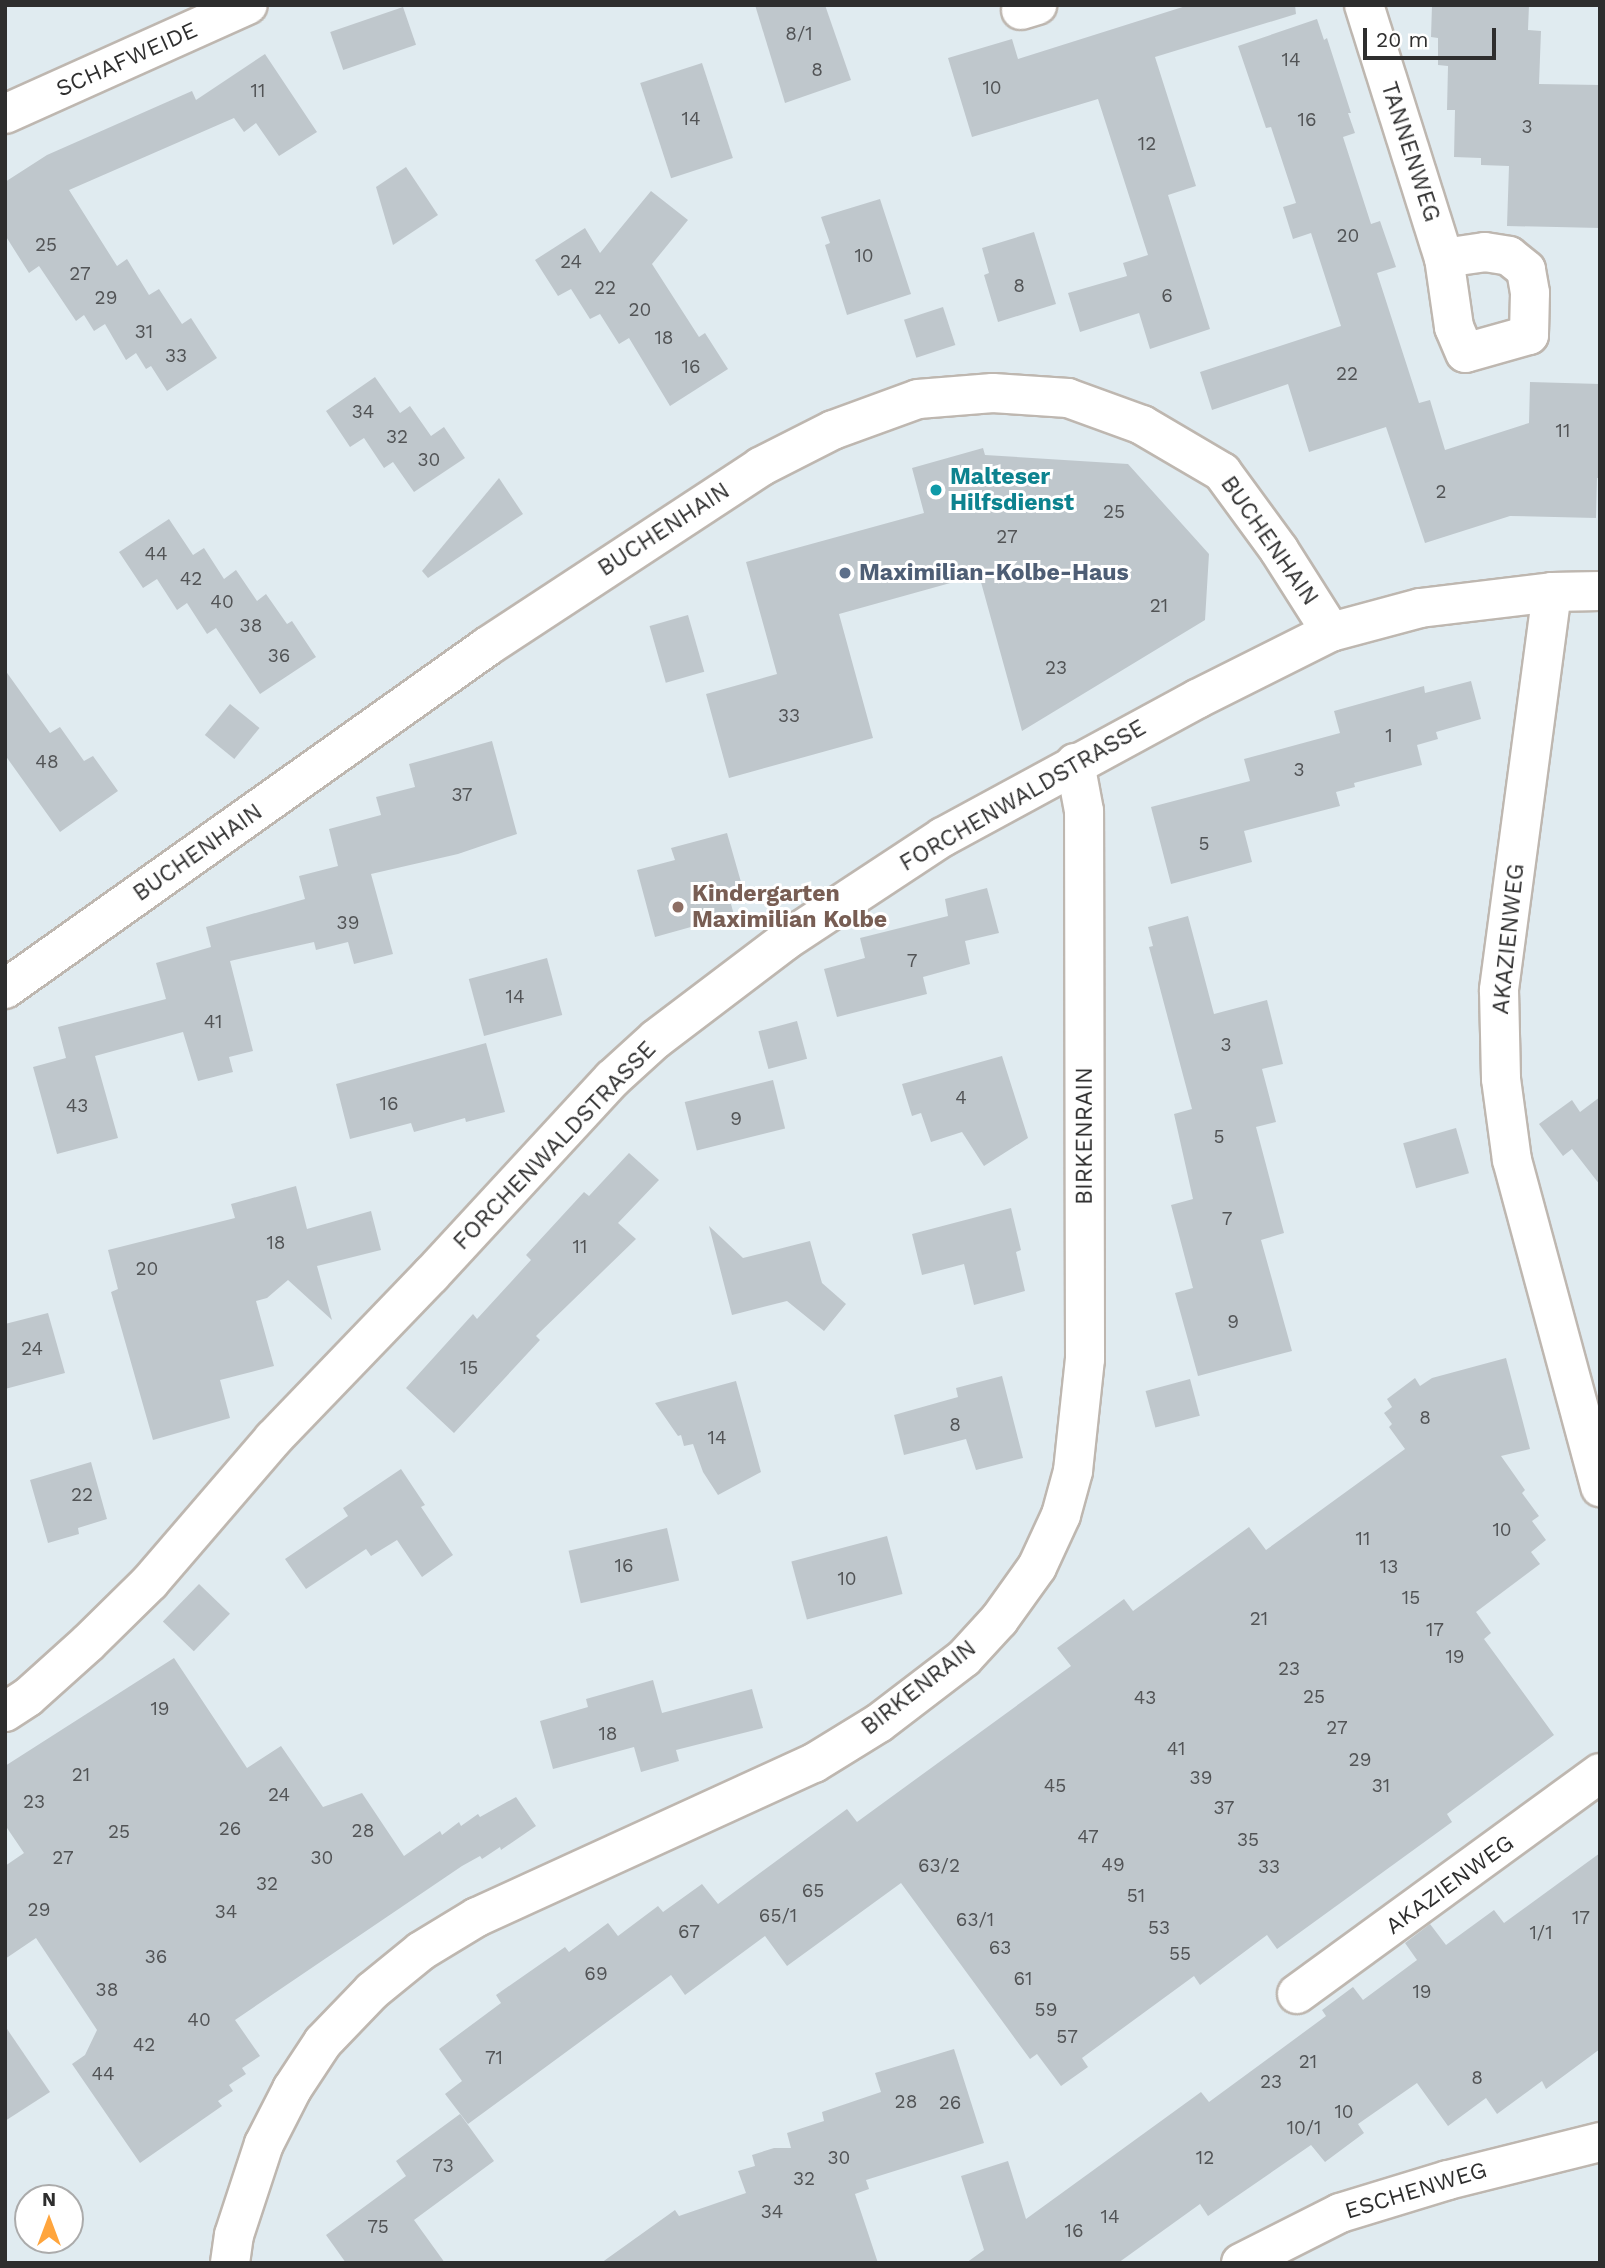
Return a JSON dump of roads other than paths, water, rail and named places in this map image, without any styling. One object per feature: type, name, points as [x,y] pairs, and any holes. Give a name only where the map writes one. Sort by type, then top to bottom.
[{"type":"street","name":"SCHAFWEIDE","points":[[5,114],[248,5]]},
{"type":"street","name":"TANNENWEG","points":[[1364,5],[1444,258]]},
{"type":"street","name":"BUCHENHAIN","points":[[5,989],[479,652],[760,467],[833,430],[918,399],[993,393],[1068,398],[1142,425],[1222,472],[1279,550],[1331,632]]},
{"type":"street","name":"FORCHENWALDSTRASSE","points":[[5,1712],[38,1688],[150,1582],[273,1439],[431,1275],[612,1079],[656,1040],[785,941],[943,837],[1075,763],[1331,632],[1420,608],[1552,592],[1600,591]]},
{"type":"street","name":"AKAZIENWEG","points":[[1552,592],[1499,990],[1501,1079],[1512,1160],[1600,1487]]},
{"type":"street","name":"BIRKENRAIN","points":[[230,2263],[237,2225],[264,2144],[292,2089],[323,2042],[372,1991],[421,1951],[477,1917],[814,1763],[879,1723],[964,1658],[999,1620],[1037,1567],[1061,1515],[1073,1471],[1085,1359],[1084,811],[1075,763]]},
{"type":"street","name":"AKAZIENWEG","points":[[1297,1994],[1600,1773]]},
{"type":"street","name":"ESCHENWEG","points":[[1241,2263],[1340,2213],[1461,2176],[1600,2142]]},
{"type":"place","name":"Malteser Hilfsdienst","points":[[936,490]]},
{"type":"place","name":"Maximilian-Kolbe-Haus","points":[[845,573]]},
{"type":"place","name":"Kindergarten Maximilian Kolbe","points":[[678,907]]}]
